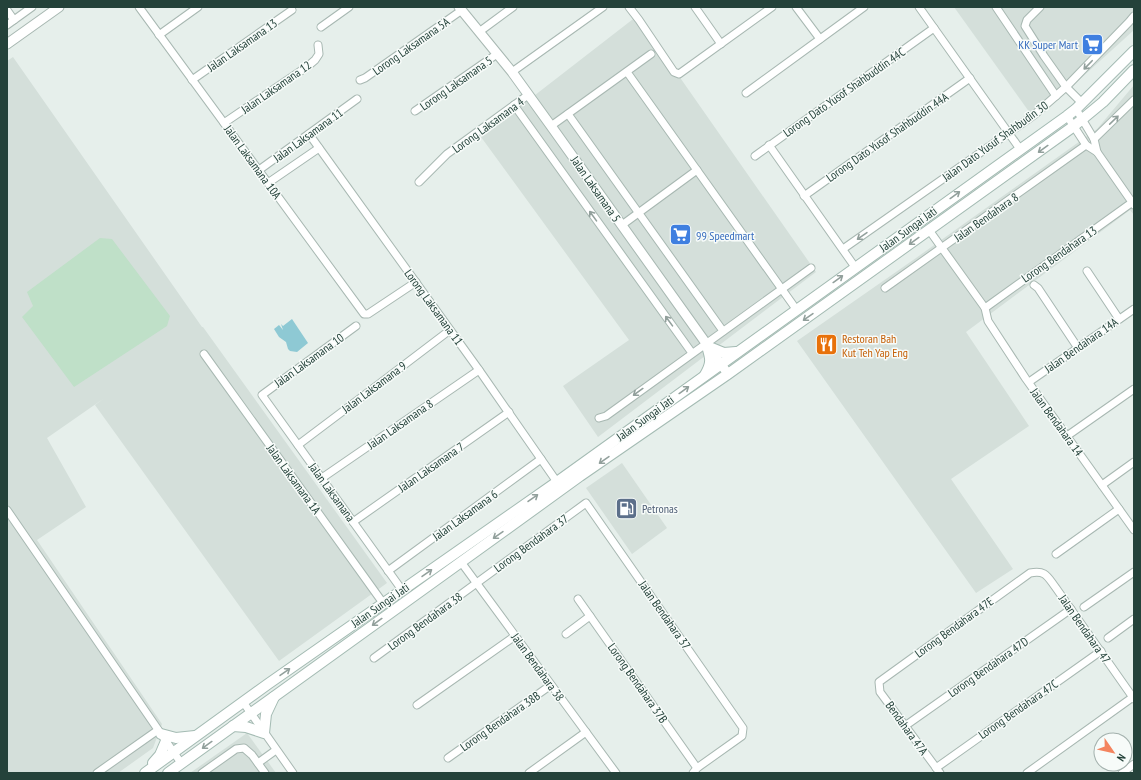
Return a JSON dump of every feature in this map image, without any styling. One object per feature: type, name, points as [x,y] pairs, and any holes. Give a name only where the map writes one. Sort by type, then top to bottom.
[{"type":"main road","name":"Jalan Sungai Jati","points":[[144,773],[383,603],[557,482],[796,309],[1067,116],[1134,51]]},
{"type":"main road","name":"Jalan Sungai Jati","points":[[168,773],[580,476],[728,374],[1083,120],[1134,70]]},
{"type":"main road","points":[[707,345],[724,353],[738,351]]},
{"type":"main road","points":[[705,375],[711,361],[707,345]]},
{"type":"main road","points":[[233,726],[246,727],[264,733],[266,714],[275,696]]},
{"type":"main road","points":[[144,773],[160,755],[162,735],[176,738],[195,736]]},
{"type":"street","points":[[7,25],[32,7]]},
{"type":"street","points":[[7,44],[58,7]]},
{"type":"street","name":"Jalan Laksamana 10A","points":[[139,7],[364,314],[368,314],[416,282]]},
{"type":"street","points":[[159,34],[198,7]]},
{"type":"street","points":[[321,27],[349,7]]},
{"type":"street","points":[[479,32],[513,7]]},
{"type":"street","points":[[512,72],[603,7]]},
{"type":"street","points":[[629,7],[674,72],[679,74],[721,44],[763,10],[772,7]]},
{"type":"street","points":[[695,7],[721,44]]},
{"type":"street","points":[[796,7],[820,39]]},
{"type":"street","points":[[746,92],[864,7]]},
{"type":"street","points":[[919,7],[1020,149]]},
{"type":"street","points":[[996,7],[1056,96]]},
{"type":"street","points":[[1040,7],[1027,20],[1025,26],[1079,106],[1083,120],[1094,139],[1097,152],[1133,203]]},
{"type":"street","name":"Jalan Laksamana 5","points":[[460,9],[512,72],[728,374]]},
{"type":"street","name":"Lorong Laksamana 5A","points":[[360,80],[365,78],[460,9]]},
{"type":"street","points":[[7,10],[14,20]]},
{"type":"street","name":"Jalan Laksamana 13","points":[[192,80],[292,10]]},
{"type":"street","name":"Jalan Dato Yusuf Shahbudin 30","points":[[843,249],[1034,115],[1066,87],[1134,16]]},
{"type":"street","name":"Lorong Dato Yusof Shahbuddin 44C","points":[[754,156],[934,28]]},
{"type":"street","name":"Jalan Laksamana 12","points":[[224,123],[311,63],[320,54],[318,45]]},
{"type":"street","name":"Lorong Laksamana 5","points":[[415,111],[497,54]]},
{"type":"street","points":[[551,126],[651,54]]},
{"type":"street","points":[[626,72],[796,309]]},
{"type":"street","name":"Lorong Dato Yusof Shahbuddin 44A","points":[[804,196],[970,78]]},
{"type":"street","name":"Lorong Laksamana 4","points":[[420,182],[447,154],[528,95]]},
{"type":"street","name":"Jalan Laksamana 11","points":[[259,170],[356,99]]},
{"type":"street","points":[[1094,139],[1134,100]]},
{"type":"street","name":"Jalan Laksamana 5","points":[[514,105],[692,353]]},
{"type":"street","points":[[568,114],[723,331]]},
{"type":"street","points":[[1067,116],[1086,145],[1097,152]]},
{"type":"street","name":"Lorong Laksamana 11","points":[[309,134],[509,412],[557,482]]},
{"type":"street","name":"Jalan Bendahara 8","points":[[885,288],[1086,145]]},
{"type":"street","points":[[769,146],[856,267]]},
{"type":"street","points":[[268,183],[319,148]]},
{"type":"street","points":[[622,225],[697,170]]},
{"type":"street","name":"Lorong Bendahara 13","points":[[985,310],[1133,203]]},
{"type":"street","name":"Jalan Bendahara 14","points":[[930,230],[985,310],[988,321],[1029,382],[1134,530]]},
{"type":"street","points":[[599,418],[606,416],[692,353],[707,345],[723,331],[811,268]]},
{"type":"street","points":[[1087,271],[1119,319]]},
{"type":"street","points":[[1034,285],[1038,288],[1078,348]]},
{"type":"street","name":"Jalan Bendahara 14A","points":[[1029,382],[1134,309]]},
{"type":"street","name":"Jalan Laksamana 10","points":[[262,395],[356,326]]},
{"type":"street","name":"Jalan Laksamana 9","points":[[298,445],[450,330]]},
{"type":"street","name":"Jalan Laksamana 1A","points":[[204,354],[383,603]]},
{"type":"street","name":"Jalan Laksamana 8","points":[[322,478],[479,370]]},
{"type":"street","points":[[1067,436],[1134,389]]},
{"type":"street","name":"Jalan Laksamana","points":[[262,395],[402,590]]},
{"type":"street","name":"Jalan Laksamana 7","points":[[353,522],[509,412]]},
{"type":"street","name":"Jalan Laksamana 6","points":[[388,571],[541,458]]},
{"type":"street","points":[[1102,485],[1134,462]]},
{"type":"street","name":"Lorong Bendahara 37","points":[[476,583],[586,503]]},
{"type":"street","name":"Jalan Bendahara 37","points":[[586,503],[743,728],[742,736],[695,771]]},
{"type":"street","points":[[1056,554],[1119,509]]},
{"type":"street","points":[[7,510],[182,763]]},
{"type":"street","name":"Jalan Bendahara 38","points":[[461,562],[616,773]]},
{"type":"street","name":"Jalan Bendahara 47","points":[[1030,573],[1039,571],[1045,574],[1071,608],[1134,698]]},
{"type":"street","points":[[1084,607],[1134,572]]},
{"type":"street","name":"Lorong Bendahara 47E","points":[[879,682],[1030,573]]},
{"type":"street","name":"Lorong Bendahara 38","points":[[374,658],[476,583]]},
{"type":"street","name":"Lorong Bendahara 37B","points":[[578,599],[695,771]]},
{"type":"street","name":"Lorong Bendahara 47D","points":[[905,726],[1071,608]]},
{"type":"street","points":[[566,634],[590,616]]},
{"type":"street","points":[[1108,638],[1134,620]]},
{"type":"street","points":[[417,705],[515,636]]},
{"type":"street","name":"Lorong Bendahara 47C","points":[[938,770],[1100,651]]},
{"type":"street","name":"Bendahara 47A","points":[[879,682],[880,692],[938,770]]},
{"type":"street","name":"Lorong Bendahara 38B","points":[[448,758],[551,685]]},
{"type":"street","points":[[1027,773],[1134,698]]},
{"type":"street","points":[[243,702],[293,773]]},
{"type":"street","points":[[530,773],[586,732]]},
{"type":"street","points":[[97,773],[162,735]]},
{"type":"street","points":[[202,773],[236,749],[244,748],[261,761],[265,773]]},
{"type":"street","points":[[261,761],[276,750]]},
{"type":"street","points":[[1122,773],[1134,764]]},
{"type":"shaded area","points":[[954,7],[1134,7],[1134,30],[1035,120]]},
{"type":"shaded area","points":[[637,16],[816,272],[598,437],[563,386],[629,340],[481,137]]},
{"type":"shaded area","points":[[13,57],[202,327],[387,583],[279,661],[95,405],[103,399],[47,438],[86,507],[37,540],[162,724],[153,748],[118,773],[7,773],[7,61]]},
{"type":"shaded area","points":[[1134,85],[1134,215],[1130,210],[966,332],[1029,426],[951,479],[1013,569],[976,593],[797,341],[1097,129]]},
{"type":"shaded area","points":[[622,463],[667,528],[632,554],[586,488]]},
{"type":"shaded area","points":[[247,733],[276,773],[190,773]]},
{"type":"green space","points":[[100,238],[112,239],[170,316],[167,326],[74,387],[22,317],[33,306],[27,292]]},
{"type":"water","points":[[292,319],[308,343],[297,352],[290,351],[288,349],[286,342],[279,337],[274,329],[279,325],[283,330],[281,324],[283,326]]},
{"type":"place","name":"KK Super Mart","points":[[1093,44]]},
{"type":"place","name":"99 Speedmart","points":[[680,235]]},
{"type":"place","name":"Restoran Bah Kut Teh Yap Eng","points":[[827,345]]},
{"type":"place","name":"Petronas","points":[[626,508]]}]
